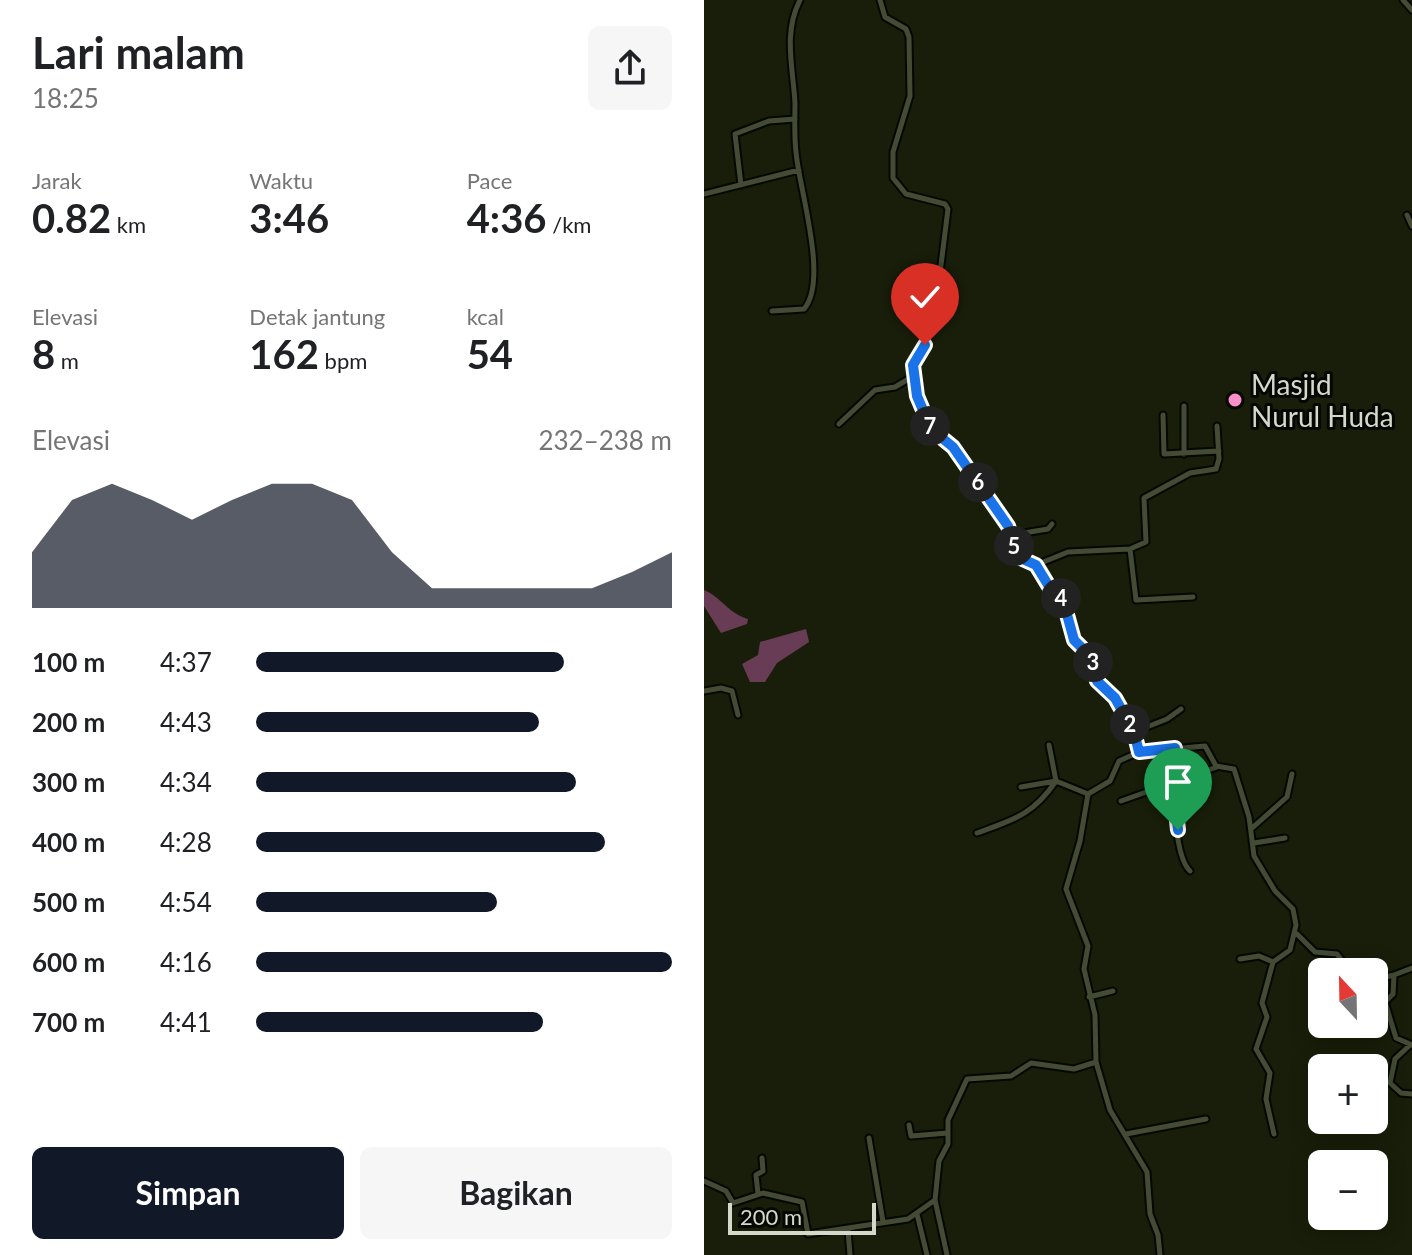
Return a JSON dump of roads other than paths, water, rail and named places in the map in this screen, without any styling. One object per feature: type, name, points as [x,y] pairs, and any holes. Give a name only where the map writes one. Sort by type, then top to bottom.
[{"type":"street","points":[[772,311],[799,311],[810,301],[810,234],[799,170],[791,27],[800,0]]},
{"type":"street","points":[[880,0],[885,17],[903,27],[909,37],[910,96],[893,152],[893,178],[906,194],[945,204],[948,209],[940,273],[930,289],[929,336],[913,365],[912,377],[931,429],[953,447],[968,467],[1012,535],[1018,557],[1036,565],[1053,593],[1063,600],[1074,640],[1091,657],[1095,678],[1115,698],[1134,732],[1139,752]]},
{"type":"street","points":[[1403,0],[1412,10]]},
{"type":"street","points":[[741,185],[735,134],[769,121],[795,119]]},
{"type":"street","points":[[704,194],[799,170]]},
{"type":"street","points":[[1407,215],[1412,226]]},
{"type":"street","points":[[839,424],[875,390],[895,387],[912,377]]},
{"type":"street","points":[[1184,406],[1184,454]]},
{"type":"street","points":[[1163,415],[1162,450],[1168,455],[1219,451]]},
{"type":"street","points":[[1036,565],[1075,551],[1130,549],[1147,539],[1146,496],[1190,473],[1216,469],[1219,451],[1217,426]]},
{"type":"street","points":[[1012,535],[1048,529],[1052,524]]},
{"type":"street","points":[[1130,549],[1136,600],[1193,597]]},
{"type":"street","points":[[704,691],[712,688],[732,691],[738,715]]},
{"type":"street","points":[[1134,732],[1167,719],[1181,709]]},
{"type":"street","points":[[977,833],[1026,815],[1038,806],[1056,781],[1049,745]]},
{"type":"street","points":[[1160,1255],[1149,1207],[1147,1172],[1110,1110],[1096,1062],[1095,1015],[1084,969],[1088,946],[1067,899],[1065,884],[1080,841],[1088,794],[1110,781],[1119,761],[1139,752],[1207,746],[1217,767]]},
{"type":"street","points":[[1175,748],[1173,784],[1180,854],[1190,871]]},
{"type":"street","points":[[1121,801],[1217,767],[1235,771],[1251,829],[1254,856],[1259,868],[1294,912],[1297,934],[1290,950],[1273,962],[1262,1003],[1267,1017],[1256,1049],[1270,1073],[1266,1096],[1274,1134]]},
{"type":"street","points":[[1251,829],[1287,797],[1292,774]]},
{"type":"street","points":[[1021,787],[1056,781],[1088,794]]},
{"type":"street","points":[[1254,843],[1285,838]]},
{"type":"street","points":[[1297,934],[1315,952],[1337,954],[1340,958]]},
{"type":"street","points":[[1240,959],[1257,956],[1273,962]]},
{"type":"street","points":[[1388,976],[1412,968]]},
{"type":"street","points":[[1394,975],[1393,994],[1385,1004],[1396,1038],[1411,1045],[1395,1059],[1390,1083],[1401,1093],[1412,1094]]},
{"type":"street","points":[[1089,997],[1113,991]]},
{"type":"street","points":[[947,1255],[935,1200],[939,1161],[948,1144],[948,1120],[968,1078],[1011,1076],[1031,1063],[1074,1069],[1096,1062]]},
{"type":"street","points":[[1126,1134],[1206,1119]]},
{"type":"street","points":[[909,1125],[911,1136],[948,1133]]},
{"type":"street","points":[[869,1138],[883,1222]]},
{"type":"street","points":[[758,1194],[756,1175],[763,1171],[762,1158]]},
{"type":"street","points":[[704,1181],[726,1191],[735,1203],[758,1194],[803,1202],[808,1234],[848,1230],[917,1214],[935,1200]]},
{"type":"street","points":[[917,1214],[927,1255]]},
{"type":"street","points":[[848,1230],[850,1255]]},
{"type":"place","name":"Masjid Nurul Huda","points":[[1235,400]]}]
